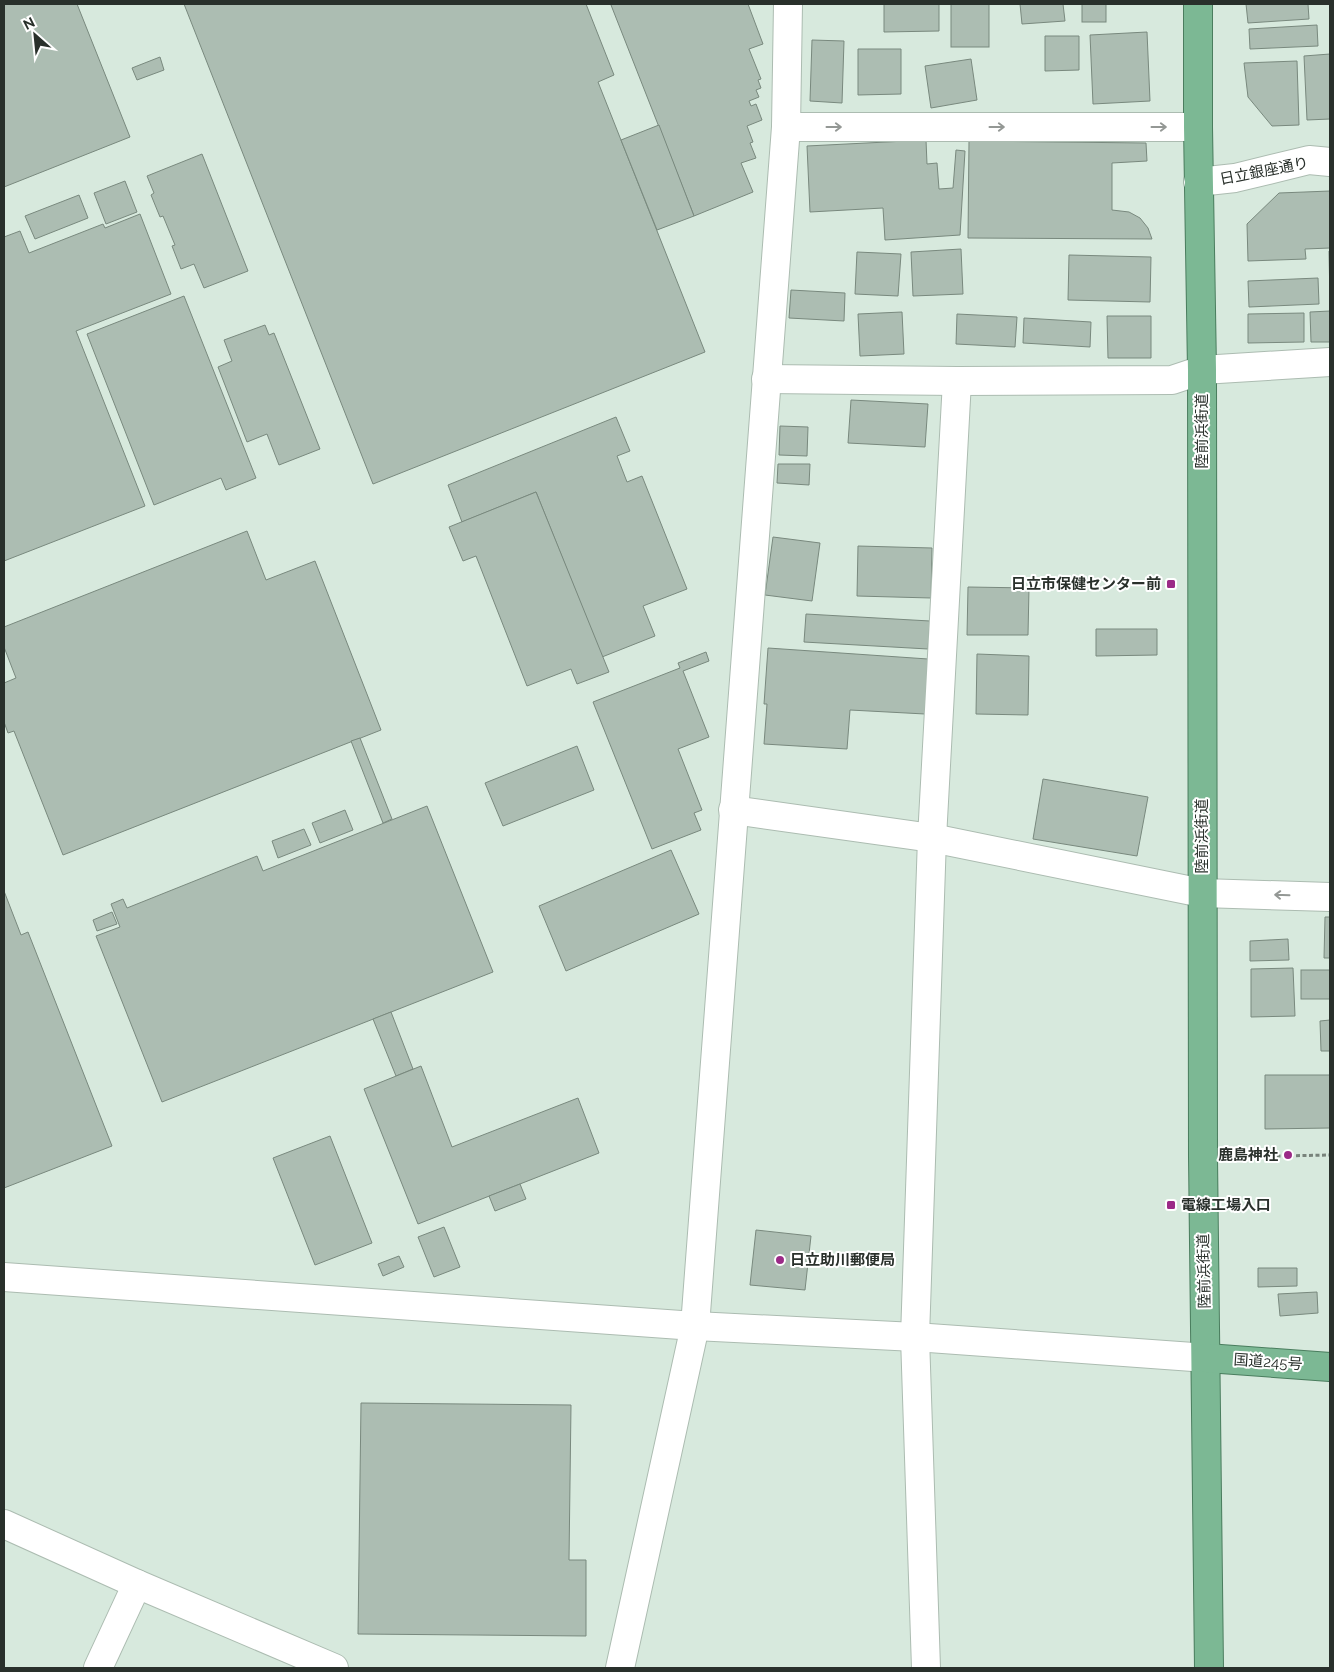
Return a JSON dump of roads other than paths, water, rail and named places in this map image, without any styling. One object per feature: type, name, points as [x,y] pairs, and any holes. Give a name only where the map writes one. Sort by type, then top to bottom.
[{"type":"highway","name":"陸前浜街道","points":[[1198,4],[1198,182],[1202,370],[1203,1157],[1209,1668]]},
{"type":"highway","name":"国道245号","points":[[1206,1358],[1330,1366]]},
{"type":"street","points":[[620,1668],[695,1326],[786,127],[788,4]]},
{"type":"street","points":[[786,127],[1198,127]]},
{"type":"street","name":"日立銀座通り","points":[[1198,182],[1235,178],[1309,160],[1330,162]]},
{"type":"street","points":[[766,379],[957,382],[1172,380],[1202,370],[1330,362]]},
{"type":"street","points":[[926,1668],[915,1338],[932,838],[957,382]]},
{"type":"street","points":[[733,810],[932,838],[1202,893],[1330,897]]},
{"type":"street","points":[[4,1276],[695,1326],[915,1338],[1206,1358]]},
{"type":"street","points":[[4,1524],[334,1668]]},
{"type":"street","points":[[98,1668],[138,1584]]},
{"type":"place","name":"日立市保健センター前","points":[[1171,584]]},
{"type":"place","name":"鹿島神社","points":[[1288,1155]]},
{"type":"place","name":"電線工場入口","points":[[1171,1205]]},
{"type":"place","name":"日立助川郵便局","points":[[780,1260]]}]
